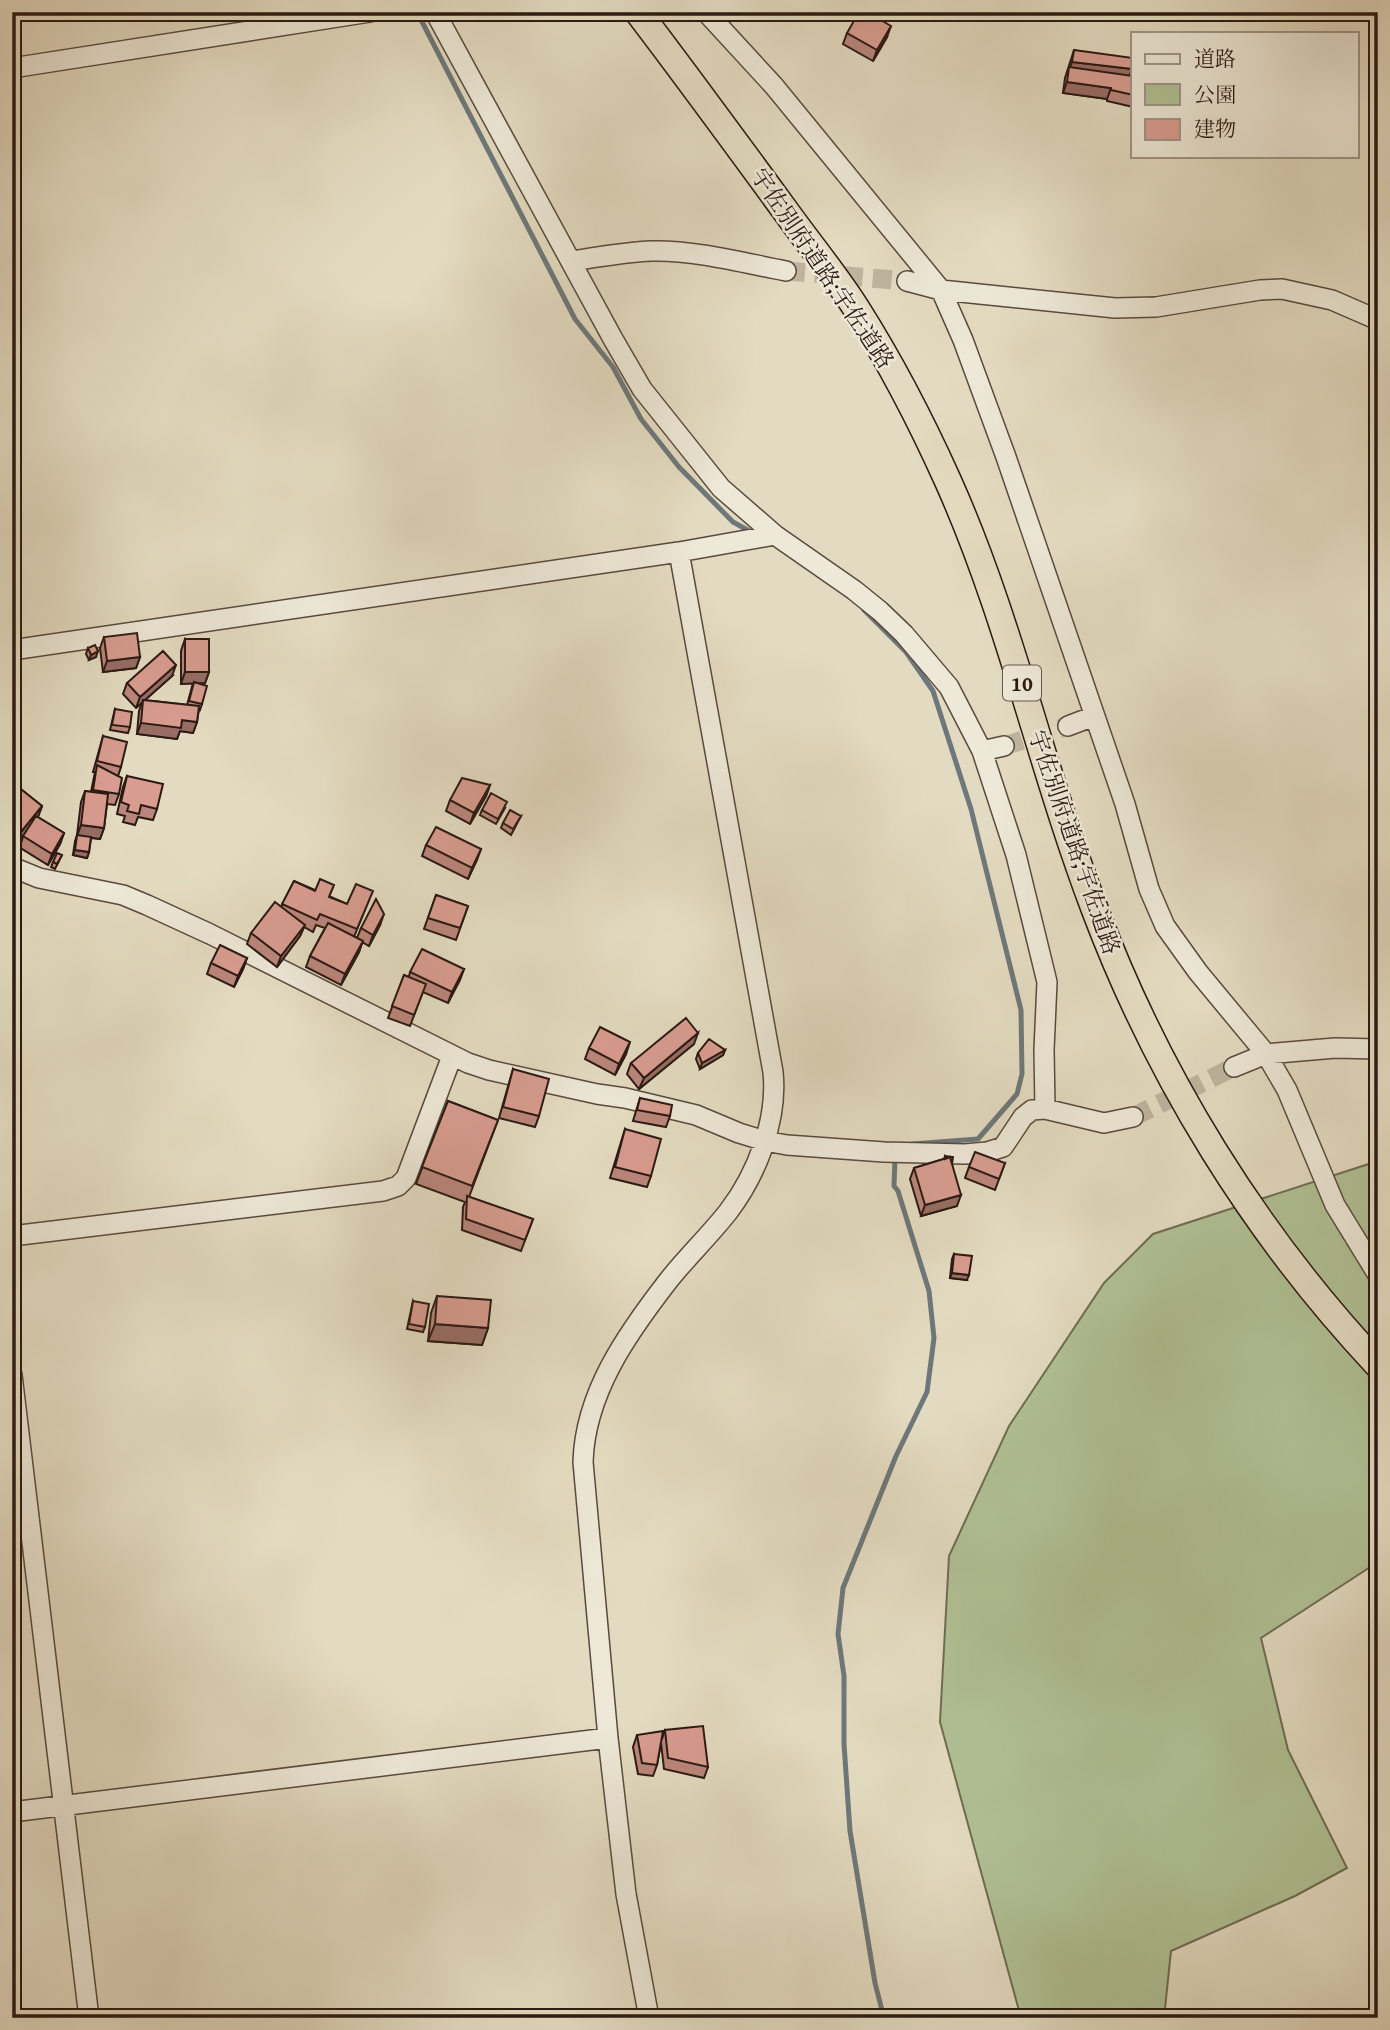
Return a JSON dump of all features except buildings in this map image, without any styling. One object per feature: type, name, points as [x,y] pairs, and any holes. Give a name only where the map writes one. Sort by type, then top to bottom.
[{"type":"highway","name":"宇佐別府道路;宇佐道路","points":[[639,12],[854,304],[895,372],[949,483],[973,546],[1006,633],[1094,907],[1141,1019],[1191,1115],[1279,1247],[1378,1364]]},
{"type":"street","points":[[12,68],[370,12]]},
{"type":"street","points":[[435,12],[612,339],[642,389],[721,488],[775,535],[854,590],[904,634],[949,687],[982,751],[1016,855],[1047,982],[1045,1109]]},
{"type":"street","points":[[706,12],[774,86],[941,290],[963,340],[1006,457],[1125,804],[1149,889],[1164,926],[1266,1054],[1287,1090],[1335,1205],[1378,1275]]},
{"type":"street","points":[[572,261],[655,251],[711,257],[786,271]]},
{"type":"street","points":[[907,281],[941,290],[1115,308],[1156,307],[1259,290],[1282,289],[1332,300],[1378,320]]},
{"type":"street","points":[[12,650],[679,552],[775,535]]},
{"type":"street","points":[[649,2018],[626,1894],[608,1738],[584,1476],[584,1440],[600,1385],[611,1365],[669,1280],[728,1212],[743,1189],[765,1141],[773,1114],[775,1092],[679,552]]},
{"type":"street","points":[[1068,726],[1094,716]]},
{"type":"street","points":[[982,751],[1004,746]]},
{"type":"street","points":[[12,867],[39,878],[122,895],[147,905],[452,1056],[489,1070],[696,1115],[765,1141],[805,1147],[965,1154],[1003,1147],[1023,1117],[1032,1110],[1045,1109],[1104,1122],[1133,1117]]},
{"type":"street","points":[[1234,1067],[1266,1054],[1335,1048],[1378,1049]]},
{"type":"street","points":[[12,1236],[383,1191],[398,1186],[406,1178],[452,1056]]},
{"type":"street","points":[[12,1375],[89,2018]]},
{"type":"street","points":[[12,1812],[608,1738]]},
{"type":"green space","points":[[1378,1161],[1378,1562],[1261,1638],[1288,1750],[1347,1868],[1295,1896],[1171,1951],[1164,2018],[1021,2018],[940,1722],[949,1556],[1009,1426],[1104,1283],[1153,1234]]},
{"type":"waterway","points":[[417,12],[575,319],[613,367],[641,419],[679,467],[733,522],[753,533]]},
{"type":"waterway","points":[[864,610],[906,652],[933,691],[971,809],[1021,1010],[1022,1074],[1017,1094],[978,1139],[912,1144]]},
{"type":"waterway","points":[[884,2018],[875,1983],[850,1831],[844,1744],[844,1676],[838,1634],[843,1588],[896,1456],[927,1392],[934,1338],[929,1291],[898,1191],[894,1186],[895,1157]]},
{"type":"tunnel","points":[[786,271],[907,281]]},
{"type":"tunnel","points":[[1004,746],[1068,726]]},
{"type":"tunnel","points":[[1133,1117],[1234,1067]]}]
